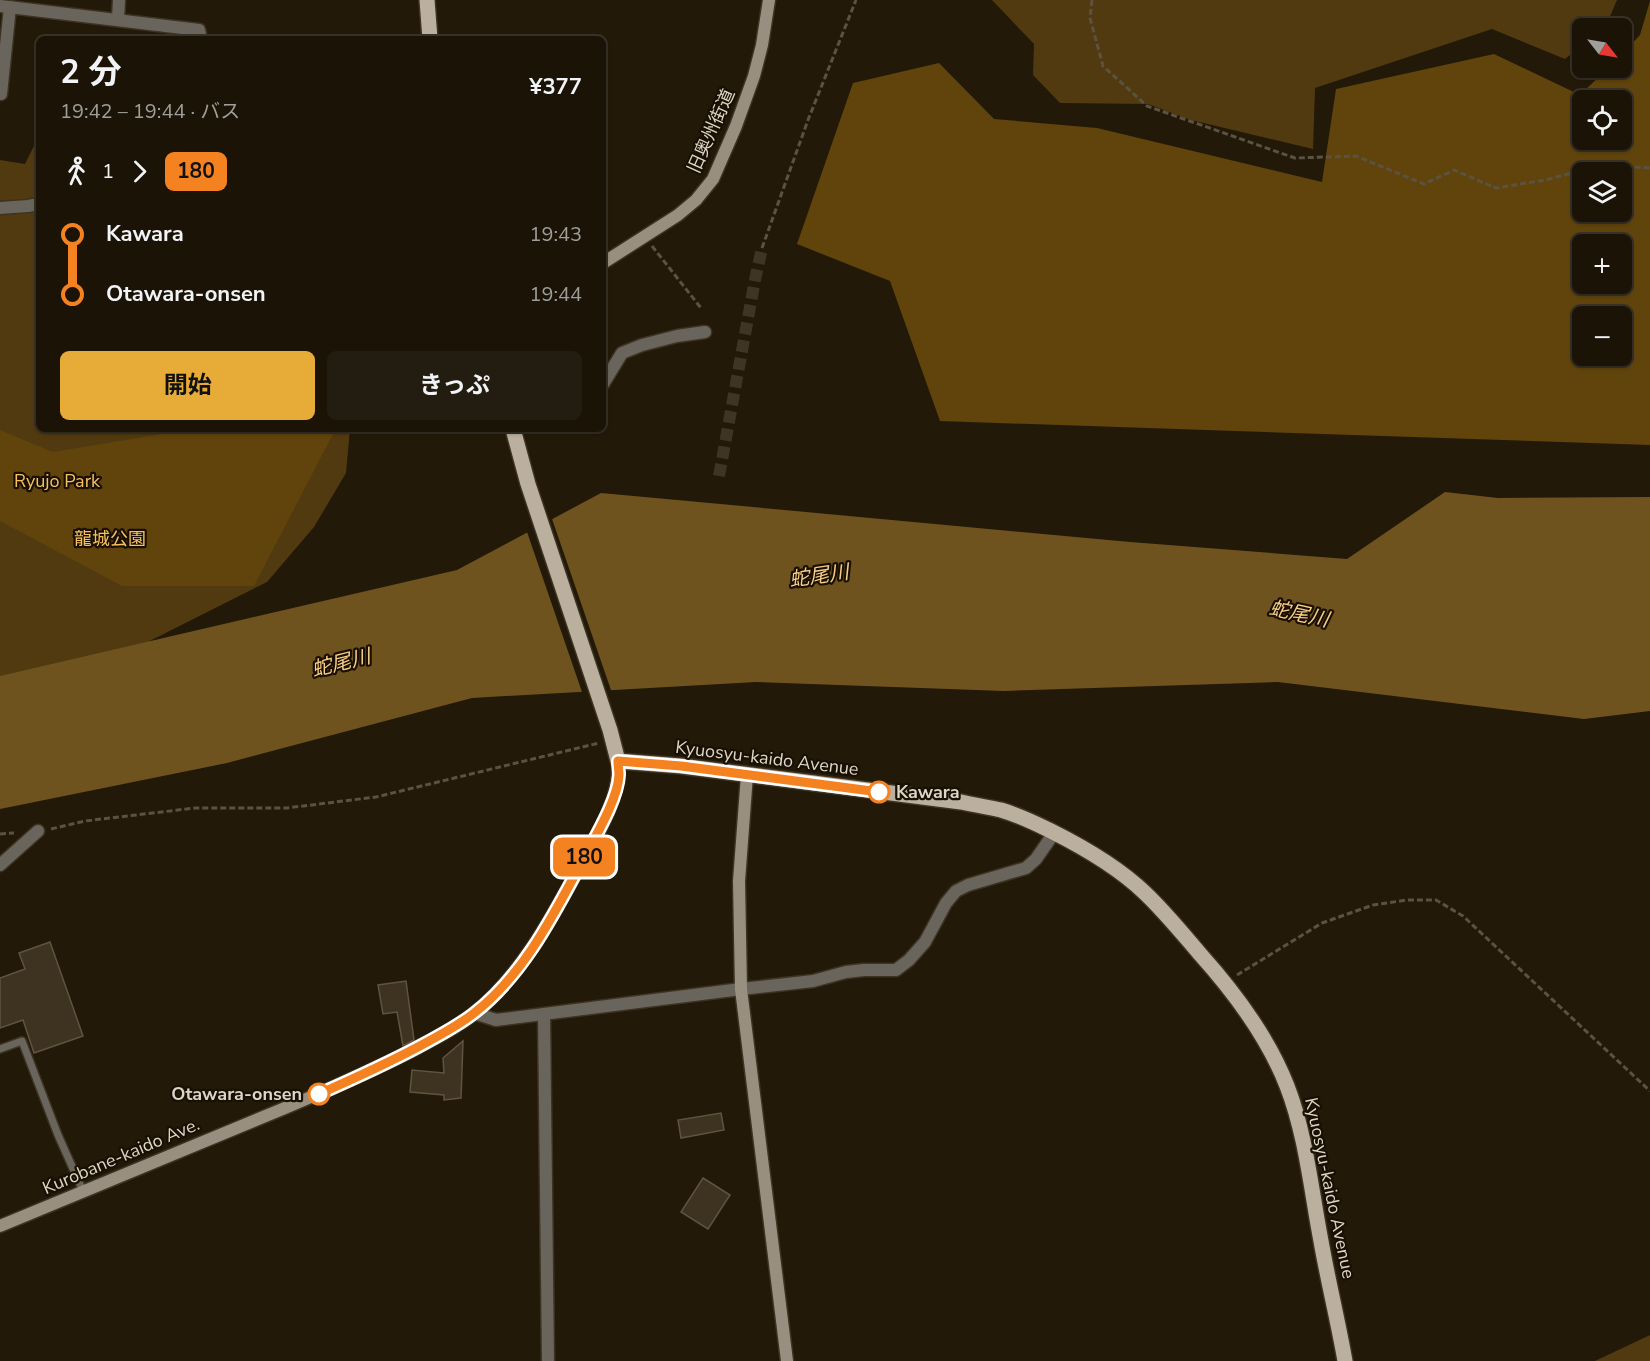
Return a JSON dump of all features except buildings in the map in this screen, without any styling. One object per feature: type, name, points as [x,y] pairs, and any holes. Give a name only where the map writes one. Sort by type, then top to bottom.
[{"type":"main road","points":[[427,0],[430,36]]},
{"type":"main road","points":[[514,432],[528,484],[618,761]]},
{"type":"main road","name":"Kyuosyu-kaido Avenue","points":[[618,761],[681,766],[961,802],[1002,811],[1037,824],[1083,847],[1117,869],[1145,893],[1225,982],[1276,1059],[1291,1097],[1306,1150],[1345,1361]]},
{"type":"street","points":[[118,19],[119,0]]},
{"type":"street","name":"旧奥州街道","points":[[606,261],[678,215],[696,200],[712,179],[736,126],[754,76],[762,45],[769,0]]},
{"type":"street","points":[[1,94],[5,7],[199,30],[200,36]]},
{"type":"street","points":[[0,208],[36,205]]},
{"type":"street","points":[[606,378],[622,353],[677,336],[705,332]]},
{"type":"street","name":"Kurobane-kaido Ave.","points":[[0,1226],[319,1094],[447,1032],[474,1013],[498,991],[519,966],[564,896],[610,807],[617,787],[618,761]]},
{"type":"street","points":[[747,775],[739,881],[741,989],[787,1361]]},
{"type":"street","points":[[0,865],[38,831]]},
{"type":"street","points":[[474,1013],[496,1020],[813,981],[846,972],[896,970],[909,960],[925,942],[946,903],[956,891],[968,885],[1026,868],[1036,859],[1054,833]]},
{"type":"street","points":[[544,1014],[548,1361]]},
{"type":"lane","points":[[0,1049],[22,1041],[57,1135],[83,1191]]},
{"type":"path","points":[[762,248],[808,120],[856,0]]},
{"type":"path","points":[[1092,0],[1090,18],[1103,66],[1147,106],[1295,158],[1356,156],[1424,184],[1454,170],[1496,188],[1545,180],[1602,165],[1650,168]]},
{"type":"path","points":[[644,236],[701,308]]},
{"type":"path","points":[[0,834],[38,831],[86,821],[195,808],[287,808],[376,797],[611,735]]},
{"type":"path","points":[[1225,982],[1322,924],[1373,905],[1407,900],[1436,900],[1462,915],[1650,1091]]},
{"type":"green space","points":[[992,0],[1617,0],[1609,18],[1572,18],[1572,53],[1565,59],[1492,29],[1315,88],[1313,149],[1191,120],[1148,104],[1060,103],[1033,75],[1034,44]]},
{"type":"green space","points":[[1650,1],[1650,445],[940,421],[890,281],[797,244],[853,83],[939,63],[994,119],[1097,128],[1322,182],[1336,89],[1494,54],[1572,91],[1572,150],[1632,150],[1632,90],[1585,90],[1598,78],[1632,78],[1632,43],[1640,35]]},
{"type":"green space","name":"龍城公園","points":[[36,144],[36,432],[350,432],[346,473],[314,527],[267,582],[90,671],[0,680],[0,160],[25,164]]},
{"type":"green space","name":"Ryujo Park","points":[[0,430],[53,452],[162,434],[163,432],[333,432],[254,586],[122,586],[0,521]]},
{"type":"green space","points":[[1650,1335],[1650,1361],[1595,1361]]},
{"type":"water","name":"蛇尾川","points":[[1445,492],[1498,498],[1650,497],[1650,711],[1584,719],[1278,682],[1004,691],[756,682],[472,698],[227,763],[0,809],[0,676],[457,570],[601,493],[1130,542],[1347,559]]},
{"type":"pier","points":[[551,516],[612,693],[583,695],[526,529]]},
{"type":"tunnel","points":[[719,476],[762,248]]},
{"type":"bus line","name":"180","points":[[319,1094],[447,1032],[474,1013],[498,991],[539,938],[597,833],[617,787],[618,761],[681,766],[879,792]]},
{"type":"place","name":"Kawara","points":[[879,792]]},
{"type":"place","name":"Otawara-onsen","points":[[319,1094]]}]
